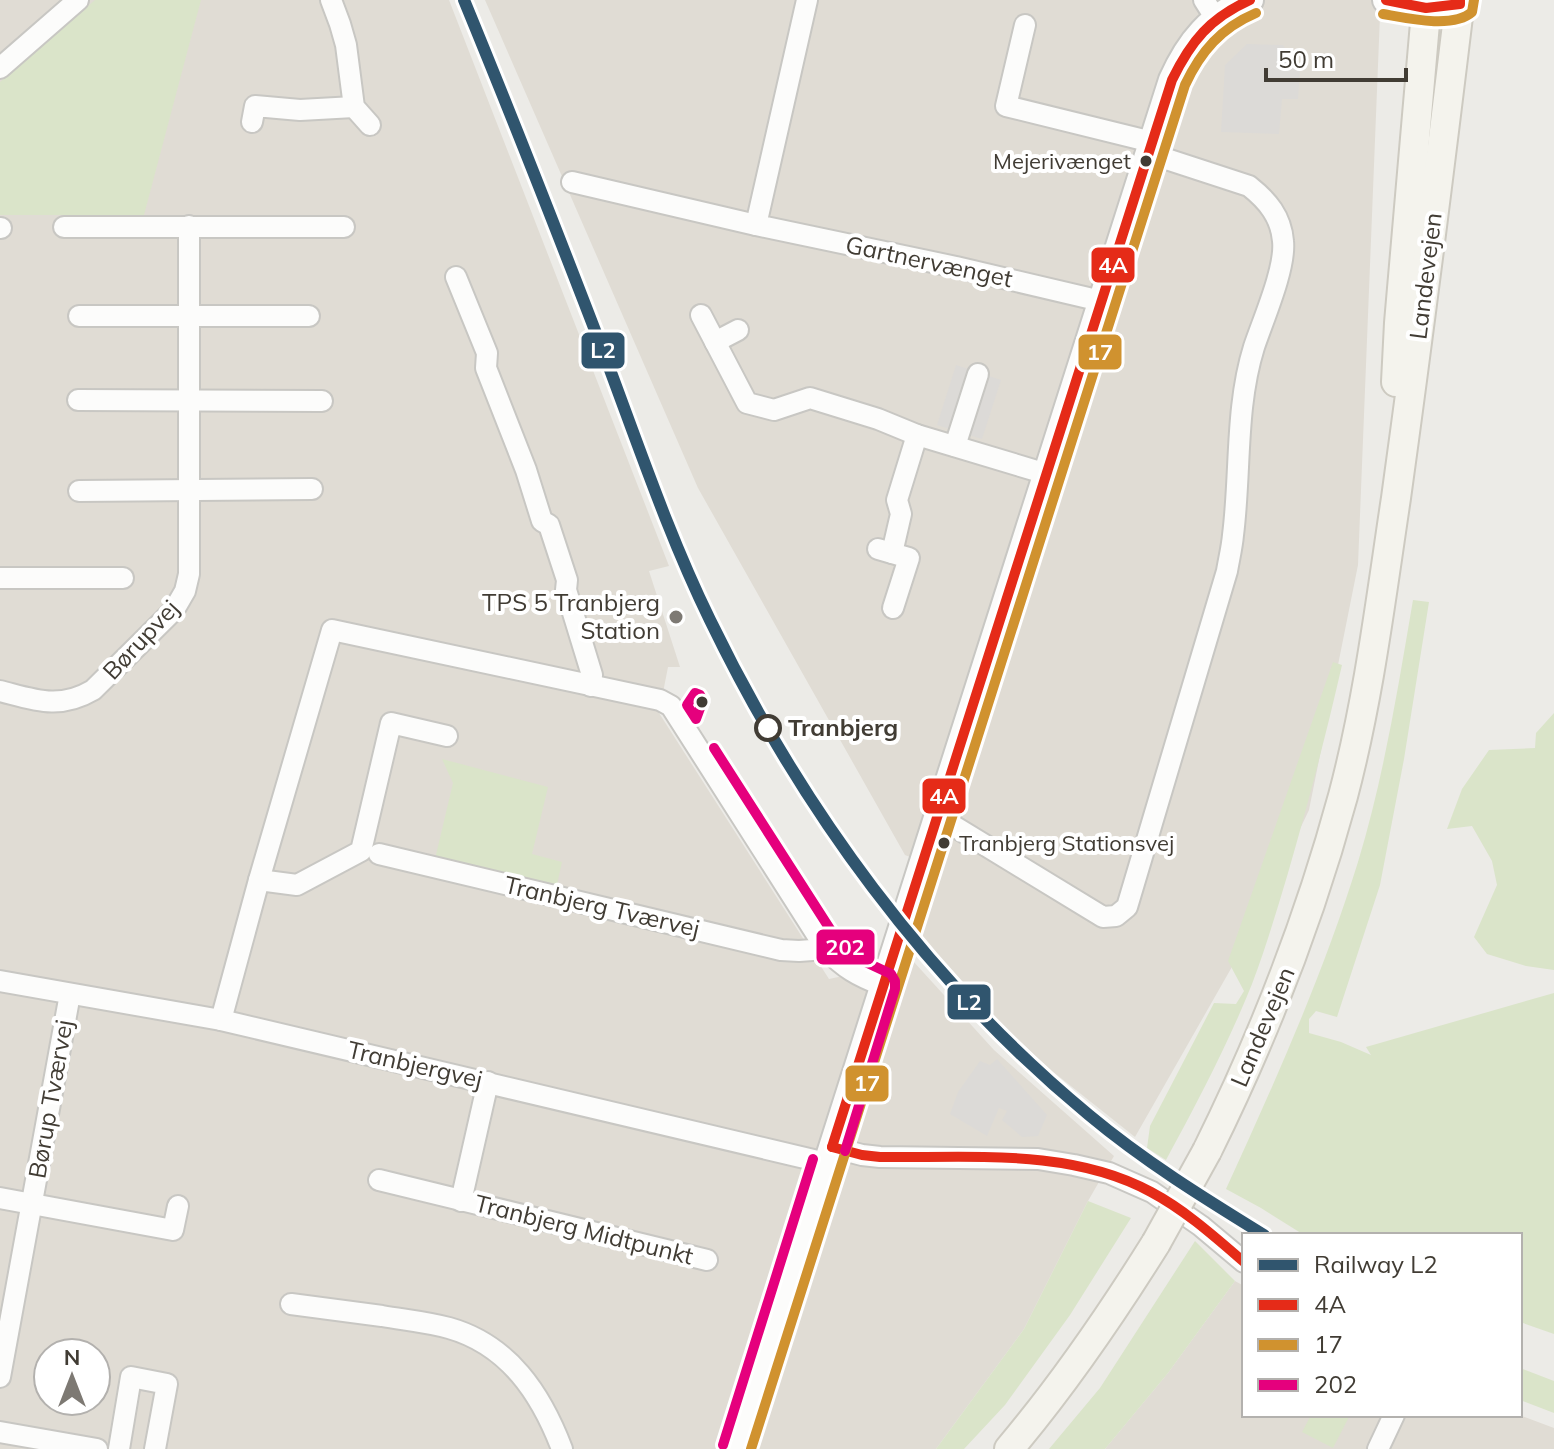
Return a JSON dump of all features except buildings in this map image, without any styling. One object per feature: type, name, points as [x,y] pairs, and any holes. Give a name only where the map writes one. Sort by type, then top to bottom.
[{"type":"main road","name":"Landevejen","points":[[1009,1449],[1082,1356],[1122,1297],[1207,1151],[1270,1016],[1323,867],[1362,714],[1388,551],[1399,323],[1445,2]]},
{"type":"street","points":[[331,0],[346,45],[354,107],[370,125]]},
{"type":"street","points":[[756,225],[807,0]]},
{"type":"street","points":[[736,1449],[1172,80],[1210,9],[1250,0]]},
{"type":"street","points":[[1386,0],[1445,2]]},
{"type":"street","points":[[0,68],[70,3]]},
{"type":"street","points":[[936,818],[1103,917],[1116,916],[1127,907],[1227,571],[1233,534],[1245,385],[1282,262],[1284,245],[1274,211],[1249,186],[1150,147],[1006,106],[1025,25]]},
{"type":"street","points":[[252,122],[255,106],[300,110],[354,107]]},
{"type":"street","name":"Gartnervænget","points":[[572,182],[1101,301]]},
{"type":"street","name":"Børupvej","points":[[0,691],[41,702],[61,703],[79,698],[93,690],[174,610],[185,591],[189,574],[191,490],[189,226]]},
{"type":"street","points":[[64,227],[344,227]]},
{"type":"street","points":[[456,277],[487,353],[486,368],[523,461],[542,521],[549,525],[592,675],[591,686]]},
{"type":"street","points":[[701,315],[747,403],[774,410],[810,398],[917,435],[1047,474]]},
{"type":"street","points":[[79,316],[309,316]]},
{"type":"street","points":[[715,342],[738,330]]},
{"type":"street","points":[[955,446],[978,374]]},
{"type":"street","points":[[78,400],[322,401]]},
{"type":"street","points":[[893,608],[909,558],[885,551],[901,514],[897,500],[917,435]]},
{"type":"street","points":[[79,491],[312,489]]},
{"type":"street","points":[[0,578],[123,578]]},
{"type":"street","points":[[221,1020],[332,630],[660,700],[671,706],[826,949],[842,966],[882,985]]},
{"type":"street","points":[[259,880],[297,885],[361,851],[391,723],[447,736]]},
{"type":"street","name":"Tranbjerg Tværvej","points":[[379,854],[781,950],[826,949]]},
{"type":"street","name":"Tranbjergvej","points":[[0,981],[221,1020],[488,1082],[829,1155],[1038,1159],[1074,1165],[1109,1173],[1152,1192],[1201,1226],[1242,1260]]},
{"type":"street","name":"Børup Tværvej","points":[[0,1377],[70,994]]},
{"type":"street","name":"Tranbjerg Midtpunkt","points":[[461,1201],[488,1082]]},
{"type":"street","name":"Tranbjerg Midtpunkt","points":[[379,1180],[707,1260]]},
{"type":"street","name":"Børup Tværvej","points":[[0,1198],[173,1230],[178,1206]]},
{"type":"street","points":[[291,1304],[426,1322],[452,1329],[490,1347],[520,1373],[535,1392],[562,1449]]},
{"type":"street","points":[[119,1449],[131,1377],[167,1384],[155,1449]]},
{"type":"street","points":[[1378,1449],[1393,1417]]},
{"type":"street","points":[[0,1432],[97,1449]]},
{"type":"shaded area","points":[[0,0],[449,0],[669,566],[649,571],[680,667],[668,667],[659,713],[829,979],[913,961],[994,1050],[1114,1156],[1024,1329],[936,1449],[0,1449]]},
{"type":"shaded area","points":[[485,0],[1383,0],[1358,565],[1309,810],[1245,944],[1135,1137],[1052,1071],[986,1011],[918,934],[938,868],[905,855],[698,488]]},
{"type":"shaded area","points":[[1247,44],[1283,45],[1300,71],[1298,99],[1282,99],[1279,134],[1221,132],[1225,65]]},
{"type":"shaded area","points":[[956,365],[1001,380],[982,439],[937,425]]},
{"type":"shaded area","points":[[997,1059],[1047,1115],[1038,1136],[1022,1137],[1002,1120],[1007,1111],[999,1108],[987,1136],[950,1114],[958,1092],[980,1061],[990,1065]]},
{"type":"shaded area","points":[[1235,1281],[1242,1285],[1242,1417],[1522,1416],[1554,1428],[1554,1449],[1105,1449],[1168,1373]]},
{"type":"green space","points":[[95,0],[201,0],[144,215],[0,215],[0,82]]},
{"type":"green space","points":[[1413,600],[1429,602],[1380,885],[1337,1017],[1316,1011],[1309,1019],[1309,1033],[1371,1055],[1366,1047],[1554,993],[1554,1334],[1522,1323],[1522,1233],[1301,1233],[1226,1189],[1314,987],[1344,904],[1367,830],[1396,699]]},
{"type":"green space","points":[[1333,662],[1342,665],[1336,691],[1303,821],[1267,942],[1233,1029],[1166,1160],[1147,1148],[1150,1126],[1214,1003],[1236,1004],[1244,991],[1228,961]]},
{"type":"green space","points":[[1554,713],[1554,970],[1526,966],[1487,954],[1474,937],[1497,885],[1492,861],[1472,826],[1447,829],[1462,789],[1489,750],[1535,748],[1536,733]]},
{"type":"green space","points":[[442,759],[548,787],[532,854],[562,862],[556,889],[435,859],[453,783]]},
{"type":"green space","points":[[1088,1201],[1131,1218],[1070,1315],[1005,1405],[964,1449],[936,1449],[1024,1329]]},
{"type":"green space","points":[[1195,1241],[1235,1281],[1168,1373],[1105,1449],[1049,1449],[1100,1388]]},
{"type":"green space","points":[[1522,1369],[1554,1381],[1554,1413],[1522,1401]]},
{"type":"green space","points":[[1310,1417],[1349,1417],[1333,1448],[1302,1432]]},
{"type":"rail line","name":"L2","points":[[464,0],[695,588],[746,690],[827,824],[922,949],[974,1008],[1030,1063],[1131,1148],[1261,1233]]},
{"type":"transit line","name":"4A","points":[[832,1147],[1172,80],[1203,32],[1250,0]]},
{"type":"transit line","name":"4A","points":[[1386,0],[1426,8],[1460,4],[1460,0]]},
{"type":"transit line","name":"17","points":[[1383,14],[1416,20],[1453,20],[1472,12],[1474,0]]},
{"type":"transit line","name":"17","points":[[751,1449],[1185,85],[1213,42],[1232,26],[1256,13]]},
{"type":"transit line","name":"202","points":[[695,693],[703,700],[696,719],[687,705],[695,693]]},
{"type":"transit line","name":"202","points":[[714,748],[837,940],[859,959],[891,974],[895,981],[845,1151]]},
{"type":"transit line","name":"4A","points":[[832,1147],[880,1157],[1019,1158],[1087,1168],[1120,1178],[1164,1199],[1242,1260]]},
{"type":"transit line","name":"202","points":[[723,1445],[813,1159]]},
{"type":"place","name":"Mejerivænget","points":[[1146,161]]},
{"type":"place","name":"TPS 5 Tranbjerg Station","points":[[676,617]]},
{"type":"place","name":"Tranbjerg","points":[[768,728]]},
{"type":"place","name":"Tranbjerg Stationsvej","points":[[944,843]]}]
